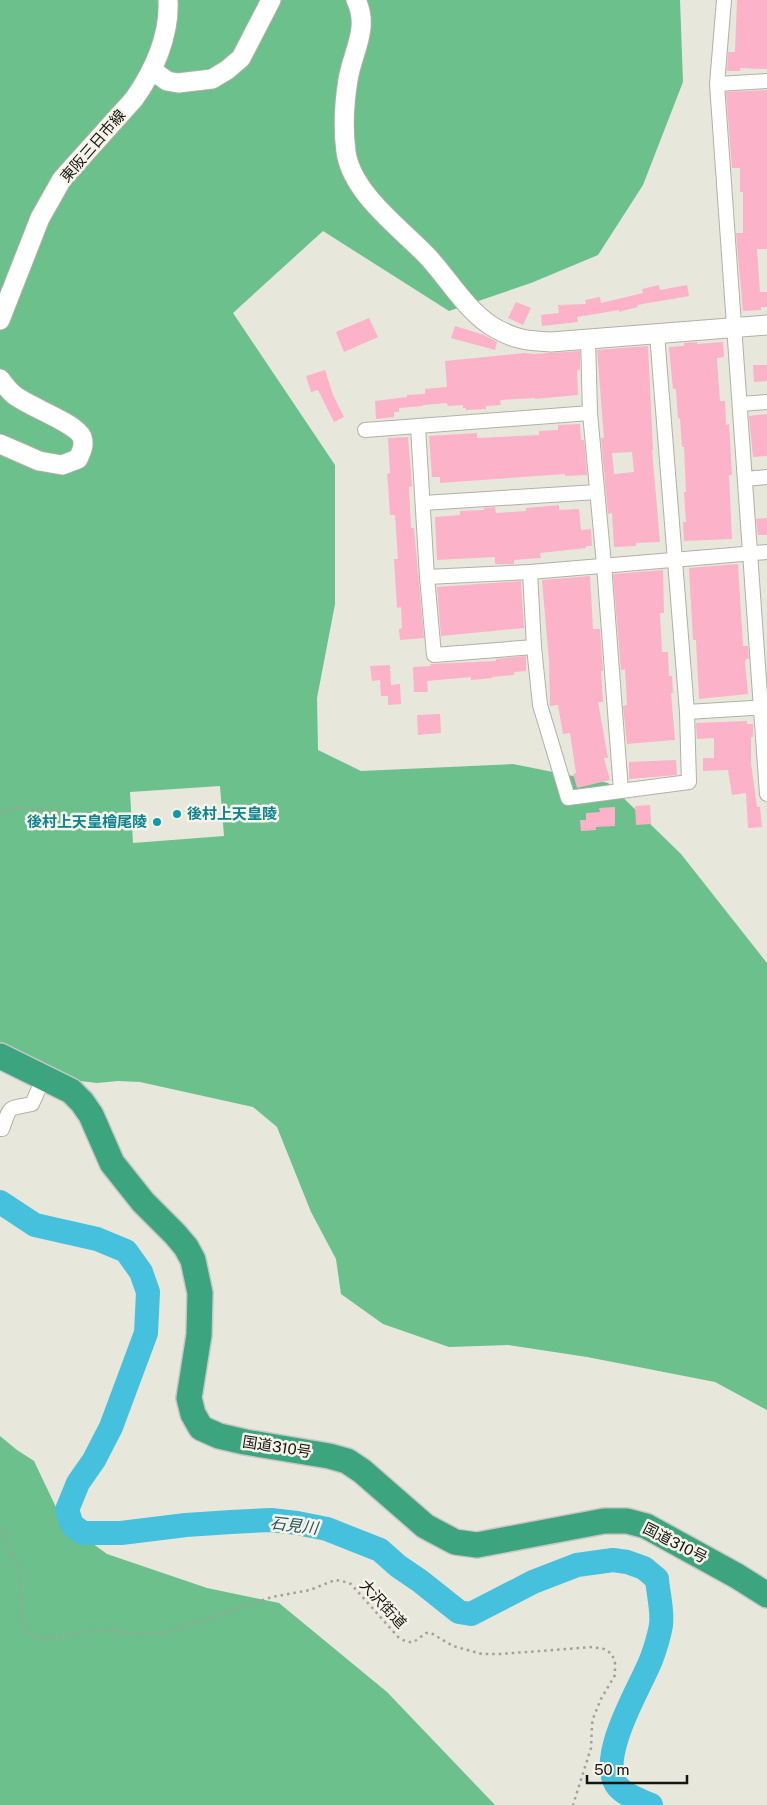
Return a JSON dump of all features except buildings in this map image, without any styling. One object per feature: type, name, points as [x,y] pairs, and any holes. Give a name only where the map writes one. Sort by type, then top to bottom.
[{"type":"highway","name":"国道310号","points":[[0,1056],[72,1091],[90,1115],[112,1163],[143,1202],[180,1240],[193,1260],[200,1292],[199,1335],[189,1398],[193,1414],[201,1428],[219,1436],[245,1442],[329,1456],[347,1461],[362,1471],[425,1526],[455,1542],[477,1545],[604,1521],[627,1521],[646,1526],[737,1576],[767,1595]]},
{"type":"street","name":"東阪三日市線","points":[[0,320],[40,218],[62,179],[144,86],[164,37],[168,20],[168,0]]},
{"type":"street","points":[[152,70],[167,81],[178,83],[212,79],[228,70],[241,58],[271,0]]},
{"type":"street","points":[[356,0],[362,17],[362,32],[348,79],[344,117],[346,154],[354,176],[374,203],[429,259],[468,305],[489,324],[505,334],[522,341],[551,342],[767,325]]},
{"type":"street","points":[[724,0],[717,84],[749,553],[762,631],[767,794]]},
{"type":"street","points":[[717,84],[767,81]]},
{"type":"street","points":[[530,572],[534,647],[540,705],[568,798],[689,782],[687,712],[657,334]]},
{"type":"street","points":[[588,339],[590,413],[604,565],[621,792]]},
{"type":"street","points":[[0,379],[12,394],[73,427],[81,437],[84,447],[78,459],[62,465],[39,461],[0,444]]},
{"type":"street","points":[[740,404],[767,402]]},
{"type":"street","points":[[365,430],[590,413]]},
{"type":"street","points":[[418,427],[427,577],[434,655],[534,647]]},
{"type":"street","points":[[745,479],[767,477]]},
{"type":"street","points":[[423,503],[598,492]]},
{"type":"street","points":[[427,577],[530,572],[767,552]]},
{"type":"street","points":[[687,712],[764,707]]},
{"type":"street","points":[[0,1129],[2,1129],[8,1112],[12,1108],[32,1104],[44,1077]]},
{"type":"path","points":[[0,813],[5,810],[25,807],[99,820],[135,818]]},
{"type":"path","name":"大沢街道","points":[[0,1529],[19,1568],[23,1626],[28,1632],[38,1638],[107,1630],[139,1634],[168,1632],[272,1597],[310,1590],[335,1580],[342,1580],[351,1584],[399,1638],[406,1642],[418,1641],[426,1633],[431,1633],[453,1646],[482,1654],[592,1647],[604,1649],[612,1654],[615,1663],[615,1675],[601,1699],[594,1716],[591,1748],[573,1805]]},
{"type":"green space","points":[[0,0],[680,0],[683,82],[643,185],[598,255],[531,283],[449,311],[323,231],[233,313],[335,465],[335,604],[317,698],[318,750],[361,771],[513,764],[608,783],[681,854],[767,963],[767,1410],[715,1382],[587,1357],[508,1345],[449,1347],[383,1324],[341,1294],[336,1259],[311,1212],[277,1127],[253,1107],[140,1082],[118,1081],[97,1083],[72,1080],[0,1049]],"holes":[[[220,786],[224,836],[133,843],[130,792]]]},
{"type":"green space","points":[[0,1436],[34,1461],[63,1522],[107,1554],[207,1588],[279,1603],[387,1692],[495,1805],[0,1805]]},
{"type":"waterway","name":"石見川","points":[[0,1202],[35,1225],[97,1239],[126,1251],[141,1272],[148,1292],[146,1333],[111,1427],[94,1460],[78,1483],[67,1510],[72,1525],[83,1533],[121,1533],[186,1525],[271,1520],[327,1529],[380,1550],[459,1612],[471,1614],[533,1582],[577,1565],[613,1560],[627,1562],[644,1568],[657,1579],[661,1625],[651,1659],[615,1742],[612,1772],[619,1788],[632,1797],[651,1805]]},
{"type":"place","name":"後村上天皇陵","points":[[177,814]]},
{"type":"place","name":"後村上天皇檜尾陵","points":[[157,822]]}]
